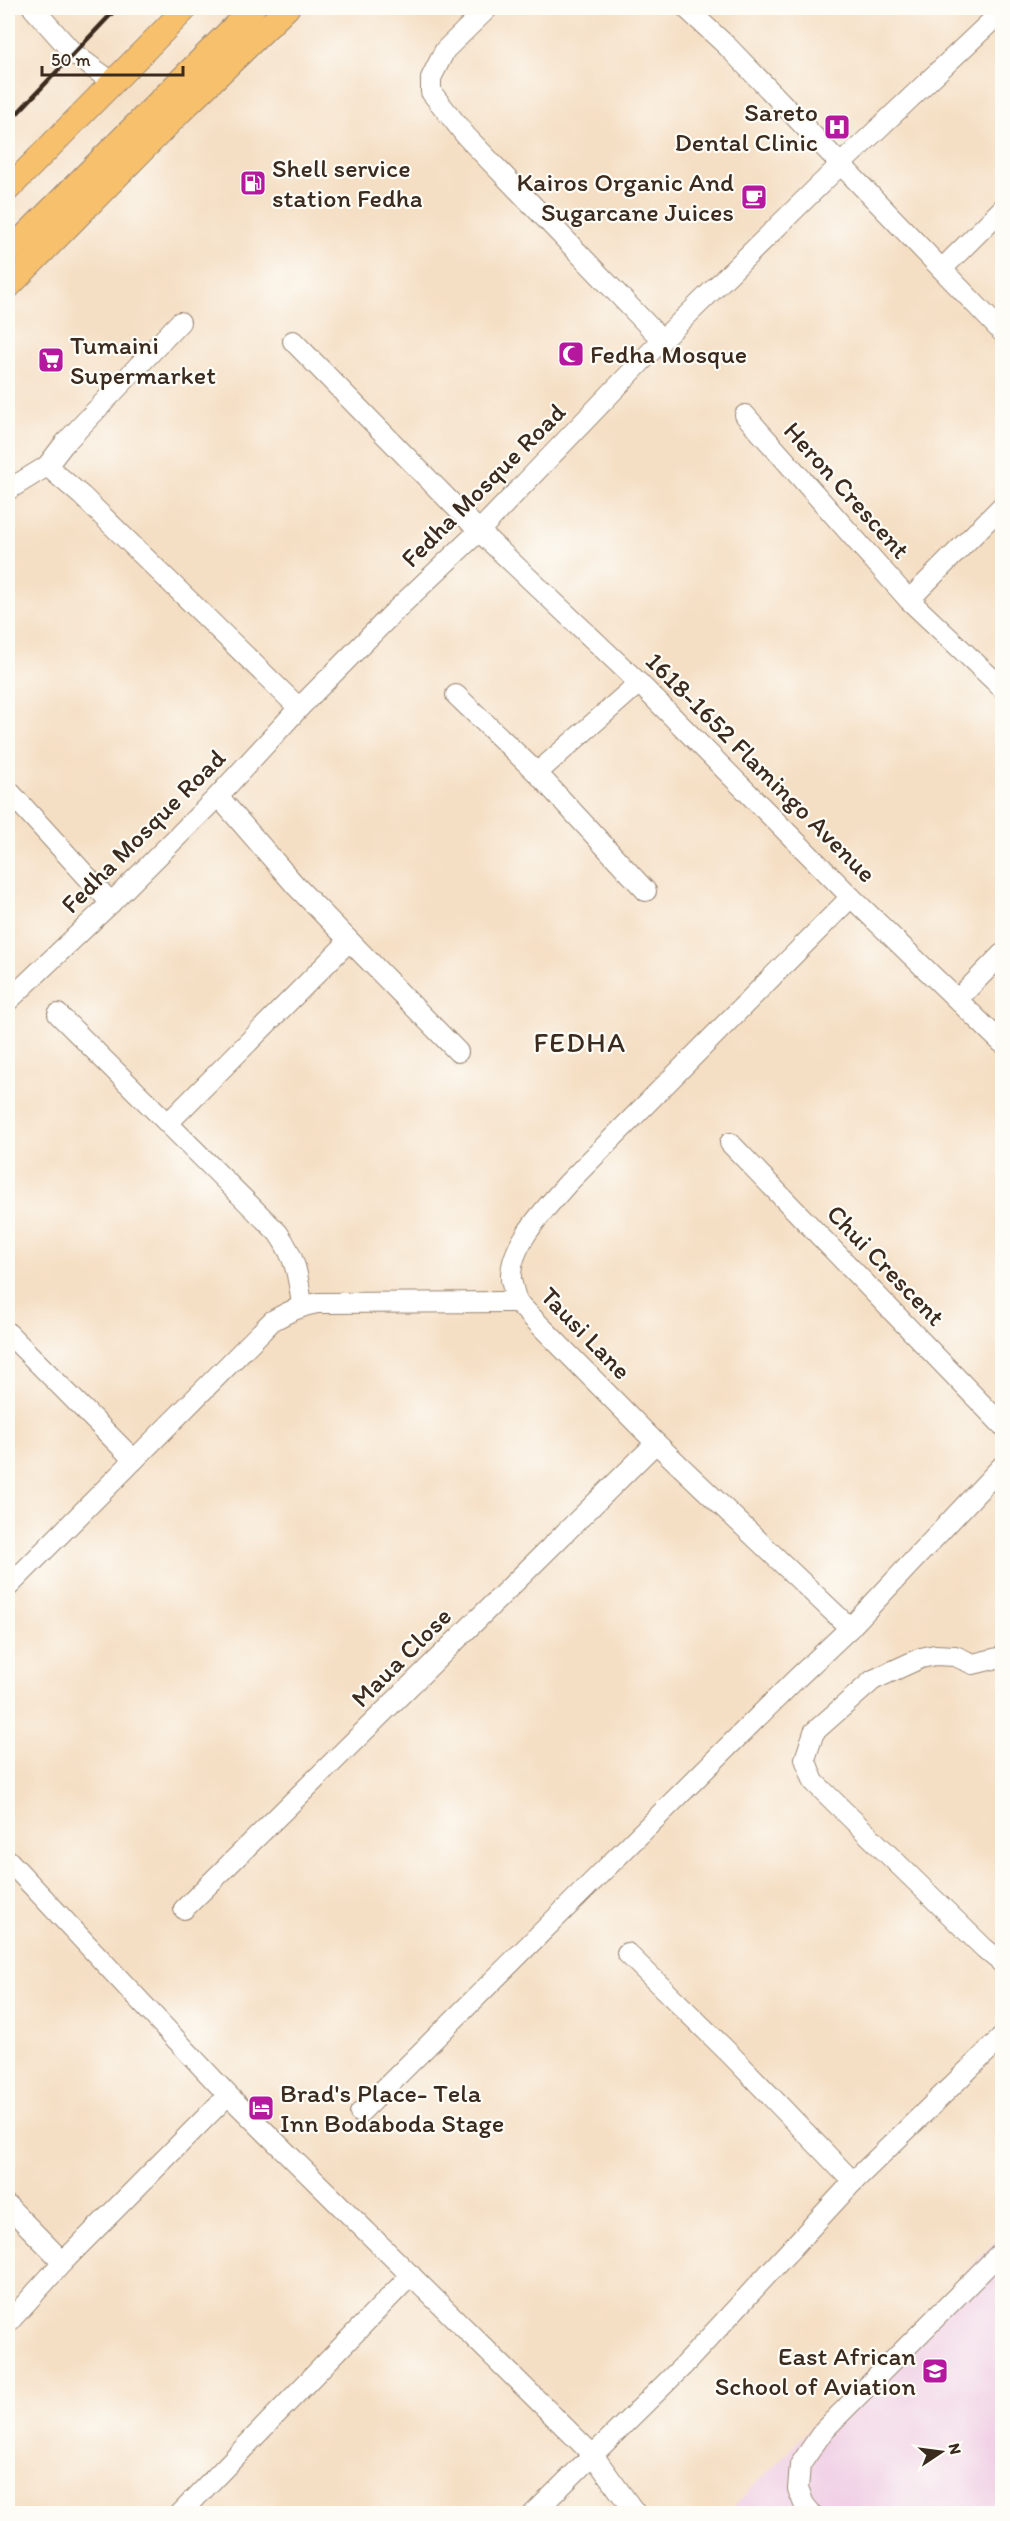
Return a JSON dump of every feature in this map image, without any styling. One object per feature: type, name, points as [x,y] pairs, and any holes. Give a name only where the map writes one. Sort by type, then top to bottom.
[{"type":"main road","points":[[8,189],[186,8]]},
{"type":"main road","points":[[8,253],[253,8]]},
{"type":"main road","points":[[8,287],[196,96],[287,8]]},
{"type":"street","points":[[33,8],[74,53],[112,82]]},
{"type":"street","points":[[488,8],[445,50],[430,78],[431,92],[466,136],[662,340]]},
{"type":"street","points":[[686,8],[729,47],[1002,332]]},
{"type":"street","name":"Fedha Mosque Road","points":[[8,1001],[111,903],[218,796],[300,708],[396,610],[479,531],[662,340],[1002,9]]},
{"type":"street","points":[[942,269],[1002,208]]},
{"type":"street","points":[[8,490],[47,466],[64,444],[180,322]]},
{"type":"street","name":"1618-1652 Flamingo Avenue","points":[[292,341],[479,531],[639,682],[851,897],[1002,1043]]},
{"type":"street","name":"Heron Crescent","points":[[745,415],[909,600],[1002,688]]},
{"type":"street","points":[[47,466],[82,496],[300,708]]},
{"type":"street","name":"Heron Crescent","points":[[909,600],[1002,506]]},
{"type":"street","points":[[537,774],[639,682]]},
{"type":"street","points":[[456,695],[537,774],[646,891]]},
{"type":"street","points":[[8,790],[111,903]]},
{"type":"street","points":[[218,796],[296,886],[458,1052]]},
{"type":"street","name":"Tausi Lane","points":[[850,1628],[656,1443],[517,1302],[511,1278],[517,1254],[532,1224],[568,1183],[851,897]]},
{"type":"street","points":[[168,1122],[349,941]]},
{"type":"street","points":[[958,999],[1002,954]]},
{"type":"street","points":[[58,1014],[278,1233],[291,1253],[298,1273],[302,1305]]},
{"type":"street","name":"Chui Crescent","points":[[730,1143],[1002,1425]]},
{"type":"street","points":[[8,1587],[272,1321],[302,1305],[517,1302]]},
{"type":"street","points":[[8,1333],[134,1460]]},
{"type":"street","name":"Maua Close","points":[[184,1910],[656,1443]]},
{"type":"street","points":[[360,2113],[850,1628],[1002,1466]]},
{"type":"street","points":[[1002,1657],[973,1664],[955,1656],[935,1655],[921,1658],[873,1680],[814,1732],[805,1759],[814,1782],[1002,1963]]},
{"type":"street","points":[[8,1860],[228,2095],[593,2455],[636,2514]]},
{"type":"street","points":[[627,1953],[731,2055],[853,2182]]},
{"type":"street","points":[[533,2514],[683,2366],[853,2182],[1002,2037]]},
{"type":"street","points":[[8,2323],[63,2262],[228,2095]]},
{"type":"street","points":[[8,2206],[63,2262]]},
{"type":"street","points":[[812,2514],[804,2504],[798,2489],[800,2464],[824,2430],[1002,2252]]},
{"type":"street","points":[[180,2514],[411,2275]]},
{"type":"shaded area","name":"East African School of Aviation","points":[[1002,2236],[1002,2513],[741,2514],[734,2506]]},
{"type":"railway","points":[[8,123],[117,8]]},
{"type":"place","name":"Sareto Dental Clinic","points":[[837,127]]},
{"type":"place","name":"Shell service station Fedha","points":[[253,183]]},
{"type":"place","name":"Kairos Organic And Sugarcane Juices","points":[[754,197]]},
{"type":"place","name":"Fedha Mosque","points":[[571,354]]},
{"type":"place","name":"Tumaini Supermarket","points":[[51,360]]},
{"type":"place","name":"Brad's Place- Tela Inn Bodaboda Stage","points":[[261,2108]]},
{"type":"place","name":"East African School of Aviation","points":[[935,2371]]},
{"type":"district","name":"FEDHA","points":[[580,1042]]}]
